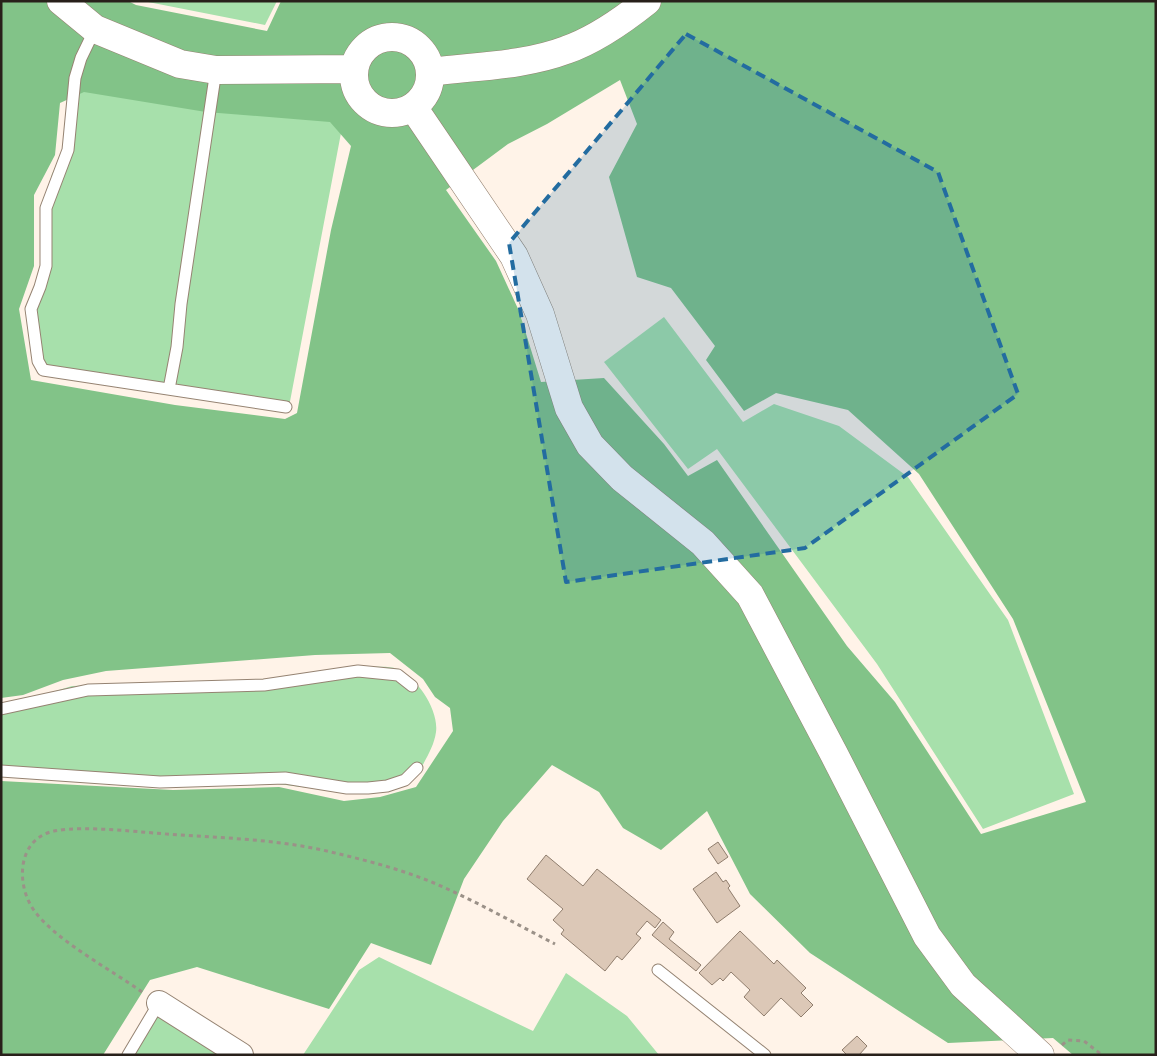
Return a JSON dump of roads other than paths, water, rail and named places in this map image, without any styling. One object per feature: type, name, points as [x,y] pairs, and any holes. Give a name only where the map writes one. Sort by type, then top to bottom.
[{"type":"street","points":[[61,1],[95,29],[180,64],[216,70],[354,69]]},
{"type":"street","points":[[430,72],[531,60],[565,51],[599,36],[647,1]]},
{"type":"street","points":[[387,37],[411,42],[420,49],[427,60],[430,72],[426,92],[413,107],[392,113],[371,107],[357,91],[354,69],[365,48],[387,37]]},
{"type":"street","points":[[413,107],[514,256],[540,314],[569,408],[590,445],[622,478],[703,543],[750,595],[927,936],[963,985],[1048,1052]]},
{"type":"street","points":[[159,1003],[217,1048],[241,1055]]},
{"type":"lane","points":[[95,29],[81,58],[75,78],[69,142],[46,208],[46,266],[31,308],[38,361],[43,370],[286,407]]},
{"type":"lane","points":[[169,389],[178,347],[181,304],[216,70]]},
{"type":"lane","points":[[1,709],[23,705],[71,691],[264,685],[358,671],[398,675],[412,686]]},
{"type":"lane","points":[[1,770],[160,782],[285,778],[347,788],[368,788],[387,786],[405,780],[417,768]]},
{"type":"lane","points":[[658,970],[765,1055]]},
{"type":"lane","points":[[128,1055],[159,1003]]}]
